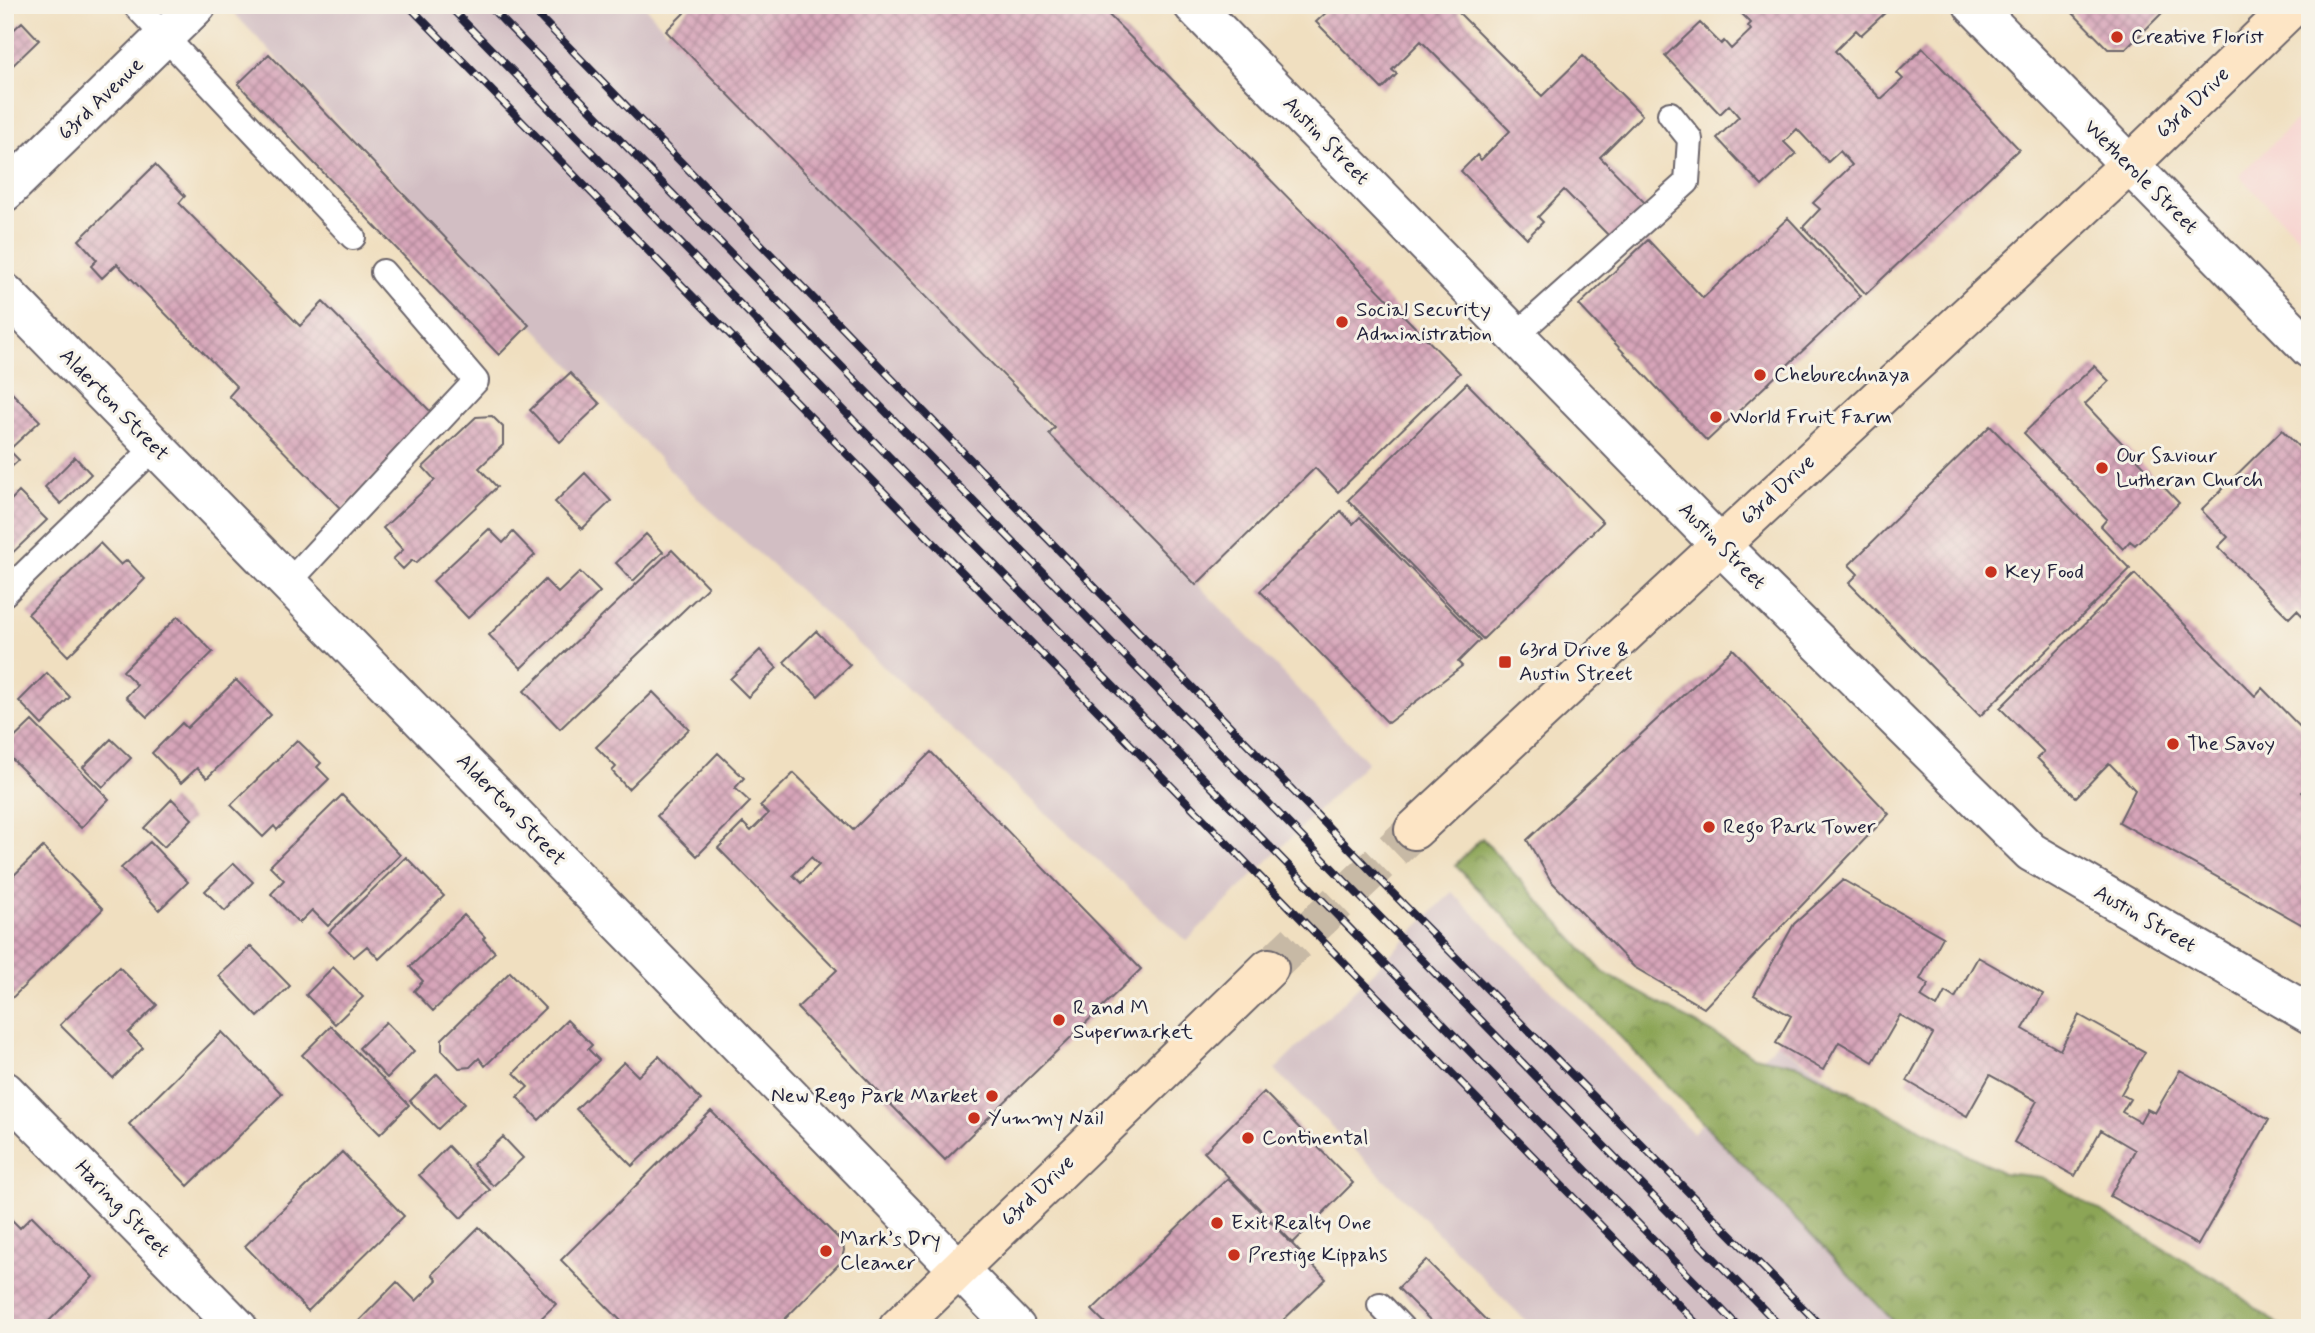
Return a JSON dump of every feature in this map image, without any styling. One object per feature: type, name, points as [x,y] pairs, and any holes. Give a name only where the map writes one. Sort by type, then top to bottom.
[{"type":"street","name":"63rd Avenue","points":[[5,192],[197,5]]},
{"type":"street","name":"Austin Street","points":[[1193,5],[1719,544],[2031,852],[2310,1014]]},
{"type":"street","name":"Wetherole Street","points":[[1973,5],[2310,349]]},
{"type":"street","name":"63rd Drive","points":[[1414,830],[2129,165],[2294,5]]},
{"type":"street","name":"Alderton Street","points":[[5,293],[1016,1328]]},
{"type":"street","name":"63rd Drive","points":[[898,1328],[1269,968]]},
{"type":"street","name":"Haring Street","points":[[5,1091],[238,1328]]},
{"type":"lane","points":[[135,5],[353,237]]},
{"type":"lane","points":[[1516,335],[1687,181],[1690,139],[1670,114]]},
{"type":"lane","points":[[288,583],[476,381],[383,272]]},
{"type":"lane","points":[[5,593],[155,447]]},
{"type":"lane","points":[[1380,1305],[1402,1328]]},
{"type":"shaded area","points":[[226,5],[644,5],[1367,762],[1187,941],[696,497]]},
{"type":"shaded area","points":[[2310,107],[2310,249],[2239,176]]},
{"type":"shaded area","points":[[1452,892],[1693,1133],[1776,1043],[2219,1328],[1533,1328],[1275,1070]]},
{"type":"green space","points":[[1482,838],[1603,972],[1754,1056],[1799,1065],[2003,1173],[2042,1177],[2224,1284],[2282,1328],[1900,1328],[1455,865]]},
{"type":"building","points":[[692,5],[1099,5],[1460,373],[1338,492],[1315,468],[1196,585],[1049,434],[1055,428],[666,31]]},
{"type":"building","points":[[1343,5],[1464,5],[1458,12],[1542,96],[1583,56],[1642,115],[1600,157],[1647,205],[1612,239],[1564,190],[1538,217],[1543,222],[1527,238],[1461,171],[1477,155],[1481,160],[1510,131],[1421,41],[1392,70],[1397,74],[1382,89],[1316,22],[1331,8],[1336,12]]},
{"type":"building","points":[[1751,5],[1879,5],[1886,12],[1861,35],[1856,30],[1835,51],[1881,99],[1903,79],[1897,73],[1923,48],[2019,149],[1866,294],[1803,227],[1820,209],[1813,203],[1852,165],[1840,151],[1828,162],[1797,129],[1784,142],[1796,154],[1762,186],[1717,138],[1739,117],[1729,105],[1720,114],[1665,56],[1700,23],[1721,44],[1724,41],[1731,49],[1751,30],[1748,26],[1751,23],[1742,14]]},
{"type":"building","points":[[2065,5],[2170,5],[2126,49],[2108,49]]},
{"type":"building","points":[[22,22],[39,40],[5,73],[5,38]]},
{"type":"building","points":[[269,54],[529,325],[499,355],[238,84]]},
{"type":"building","points":[[155,165],[185,196],[179,203],[300,326],[323,302],[434,415],[342,510],[229,396],[237,387],[117,264],[102,278],[91,266],[97,260],[79,240]]},
{"type":"building","points":[[1788,218],[1861,296],[1707,441],[1579,305],[1648,240],[1703,298]]},
{"type":"building","name":"Our Saviour Lutheran Church","points":[[2094,366],[2109,381],[2085,404],[2179,503],[2135,545],[2130,541],[2123,549],[2101,526],[2107,519],[2024,433]]},
{"type":"building","points":[[570,373],[600,404],[560,442],[530,410]]},
{"type":"building","points":[[1467,383],[1603,522],[1483,639],[1348,500]]},
{"type":"building","points":[[5,386],[40,421],[9,450],[19,460],[5,473]]},
{"type":"building","points":[[492,416],[503,427],[503,445],[479,468],[497,487],[416,563],[412,560],[403,569],[393,559],[403,550],[383,528],[435,480],[423,467],[476,417]]},
{"type":"building","name":"Key Food","points":[[1990,426],[2130,569],[1980,716],[1849,583],[1858,574],[1849,565]]},
{"type":"building","points":[[2282,430],[2310,458],[2302,468],[2310,475],[2310,624],[2297,610],[2289,618],[2218,547],[2228,537],[2201,510]]},
{"type":"building","points":[[75,457],[91,474],[61,504],[45,487]]},
{"type":"building","points":[[585,473],[611,501],[582,529],[555,502]]},
{"type":"building","points":[[19,492],[47,520],[5,560],[5,506]]},
{"type":"building","points":[[1341,511],[1353,524],[1360,517],[1480,640],[1458,662],[1462,666],[1388,723],[1260,591]]},
{"type":"building","points":[[489,529],[503,543],[513,532],[535,555],[468,618],[433,581]]},
{"type":"building","points":[[646,534],[663,552],[633,581],[616,563]]},
{"type":"building","points":[[100,543],[121,565],[127,560],[145,579],[68,656],[28,614]]},
{"type":"building","points":[[672,550],[708,587],[560,729],[524,691]]},
{"type":"building","points":[[580,572],[600,592],[521,668],[489,635],[545,580],[558,593]]},
{"type":"building","name":"The Savoy","points":[[2135,574],[2255,696],[2262,688],[2310,737],[2310,784],[2302,792],[2310,800],[2310,929],[2119,822],[2135,790],[2109,763],[2076,797],[2037,758],[2044,752],[2000,708]]},
{"type":"building","points":[[178,616],[213,652],[147,717],[126,697],[137,685],[123,671]]},
{"type":"building","points":[[816,631],[850,665],[818,696],[784,662]]},
{"type":"building","name":"Rego Park Tower","points":[[1733,649],[1889,814],[1704,1008],[1634,967],[1551,881],[1527,840]]},
{"type":"building","points":[[760,650],[777,668],[748,697],[730,679]]},
{"type":"building","points":[[47,673],[70,697],[42,725],[19,701]]},
{"type":"building","points":[[236,680],[271,715],[207,778],[197,768],[181,783],[152,753],[182,723],[187,728]]},
{"type":"building","points":[[653,692],[689,729],[628,789],[612,771],[616,767],[596,747]]},
{"type":"building","points":[[32,721],[109,799],[81,828],[5,752],[5,747]]},
{"type":"building","points":[[111,739],[131,758],[103,787],[83,767]]},
{"type":"building","points":[[297,740],[321,763],[317,767],[329,779],[277,830],[274,826],[263,837],[231,805]]},
{"type":"building","points":[[931,752],[1141,969],[945,1160],[797,1008],[837,970],[718,848],[743,823],[751,831],[768,814],[760,806],[794,773],[853,830]],"holes":[[[811,857],[819,865],[801,883],[793,875]]]},
{"type":"building","points":[[718,753],[744,778],[735,788],[750,802],[697,856],[657,816]]},
{"type":"building","points":[[342,795],[400,855],[328,926],[312,910],[299,923],[271,894],[284,880],[270,866]]},
{"type":"building","points":[[172,799],[192,819],[164,847],[144,828]]},
{"type":"building","points":[[150,842],[188,882],[159,910],[121,868]]},
{"type":"building","points":[[43,847],[103,909],[9,1001],[5,998],[5,884]]},
{"type":"building","points":[[406,857],[444,896],[379,959],[367,946],[354,957],[329,932]]},
{"type":"building","points":[[234,863],[253,882],[225,911],[205,891]]},
{"type":"building","points":[[1843,880],[1943,937],[1920,979],[1929,984],[1921,997],[1937,1007],[1945,992],[1955,998],[1978,957],[2043,994],[2023,1029],[2060,1050],[2079,1015],[2145,1052],[2121,1094],[2130,1099],[2122,1112],[2140,1122],[2147,1109],[2155,1113],[2180,1070],[2269,1120],[2198,1245],[2110,1196],[2135,1150],[2101,1130],[2075,1176],[2014,1142],[2037,1101],[1990,1075],[1967,1116],[1907,1081],[1933,1034],[1900,1015],[1873,1062],[1839,1042],[1823,1070],[1776,1043],[1791,1016],[1754,995],[1794,924]]},
{"type":"building","points":[[464,915],[495,952],[433,1011],[414,991],[423,981],[410,967]]},
{"type":"building","points":[[251,946],[290,986],[258,1017],[219,976]]},
{"type":"building","points":[[119,967],[157,1005],[128,1033],[143,1048],[113,1078],[60,1025]]},
{"type":"building","points":[[333,967],[363,997],[335,1024],[306,995]]},
{"type":"building","points":[[510,972],[545,1008],[485,1066],[479,1058],[470,1067],[459,1068],[442,1050],[442,1039]]},
{"type":"building","points":[[567,1020],[592,1045],[588,1049],[599,1060],[539,1120],[517,1097],[528,1087],[514,1073]]},
{"type":"building","points":[[386,1022],[414,1051],[387,1078],[359,1048]]},
{"type":"building","points":[[331,1026],[409,1105],[380,1134],[302,1055]]},
{"type":"building","points":[[222,1032],[282,1094],[188,1186],[129,1124]]},
{"type":"building","points":[[659,1056],[701,1100],[632,1166],[576,1109],[624,1062],[638,1076]]},
{"type":"building","points":[[437,1074],[465,1103],[438,1129],[410,1101]]},
{"type":"building","points":[[1264,1092],[1353,1183],[1293,1243],[1204,1152]]},
{"type":"building","points":[[711,1111],[843,1243],[841,1262],[776,1328],[628,1328],[561,1260]]},
{"type":"building","points":[[503,1137],[523,1158],[493,1186],[473,1164]]},
{"type":"building","points":[[448,1146],[490,1190],[461,1218],[419,1175]]},
{"type":"building","points":[[342,1152],[404,1216],[308,1311],[245,1246]]},
{"type":"building","points":[[1228,1178],[1326,1279],[1275,1328],[1110,1328],[1092,1310]]},
{"type":"building","points":[[5,1213],[20,1228],[32,1216],[93,1277],[42,1328],[5,1328]]},
{"type":"building","points":[[479,1227],[556,1304],[531,1328],[352,1328],[397,1282],[416,1301],[437,1280],[432,1274]]},
{"type":"building","points":[[1426,1260],[1492,1326],[1490,1328],[1438,1328],[1398,1288]]},
{"type":"tunnel","points":[[1269,968],[1414,830]]},
{"type":"railway","points":[[408,5],[1701,1328]]},
{"type":"railway","points":[[448,5],[1740,1328]]},
{"type":"railway","points":[[488,5],[1782,1328]]},
{"type":"railway","points":[[528,5],[1417,918],[1823,1328]]},
{"type":"place","name":"Creative Florist","points":[[2117,37]]},
{"type":"place","name":"Social Security Administration","points":[[1342,322]]},
{"type":"place","name":"Cheburechnaya","points":[[1760,375]]},
{"type":"place","name":"World Fruit Farm","points":[[1716,417]]},
{"type":"place","name":"Our Saviour Lutheran Church","points":[[2102,468]]},
{"type":"place","name":"Key Food","points":[[1991,572]]},
{"type":"place","name":"63rd Drive & Austin Street","points":[[1505,662]]},
{"type":"place","name":"The Savoy","points":[[2173,744]]},
{"type":"place","name":"Rego Park Tower","points":[[1709,827]]},
{"type":"place","name":"R and M Supermarket","points":[[1059,1020]]},
{"type":"place","name":"New Rego Park Market","points":[[992,1096]]},
{"type":"place","name":"Yummy Nail","points":[[974,1118]]},
{"type":"place","name":"Continental","points":[[1248,1138]]},
{"type":"place","name":"Exit Realty One","points":[[1217,1223]]},
{"type":"place","name":"Mark’s Dry Cleaner","points":[[826,1251]]},
{"type":"place","name":"Prestige Kippahs","points":[[1234,1255]]}]
